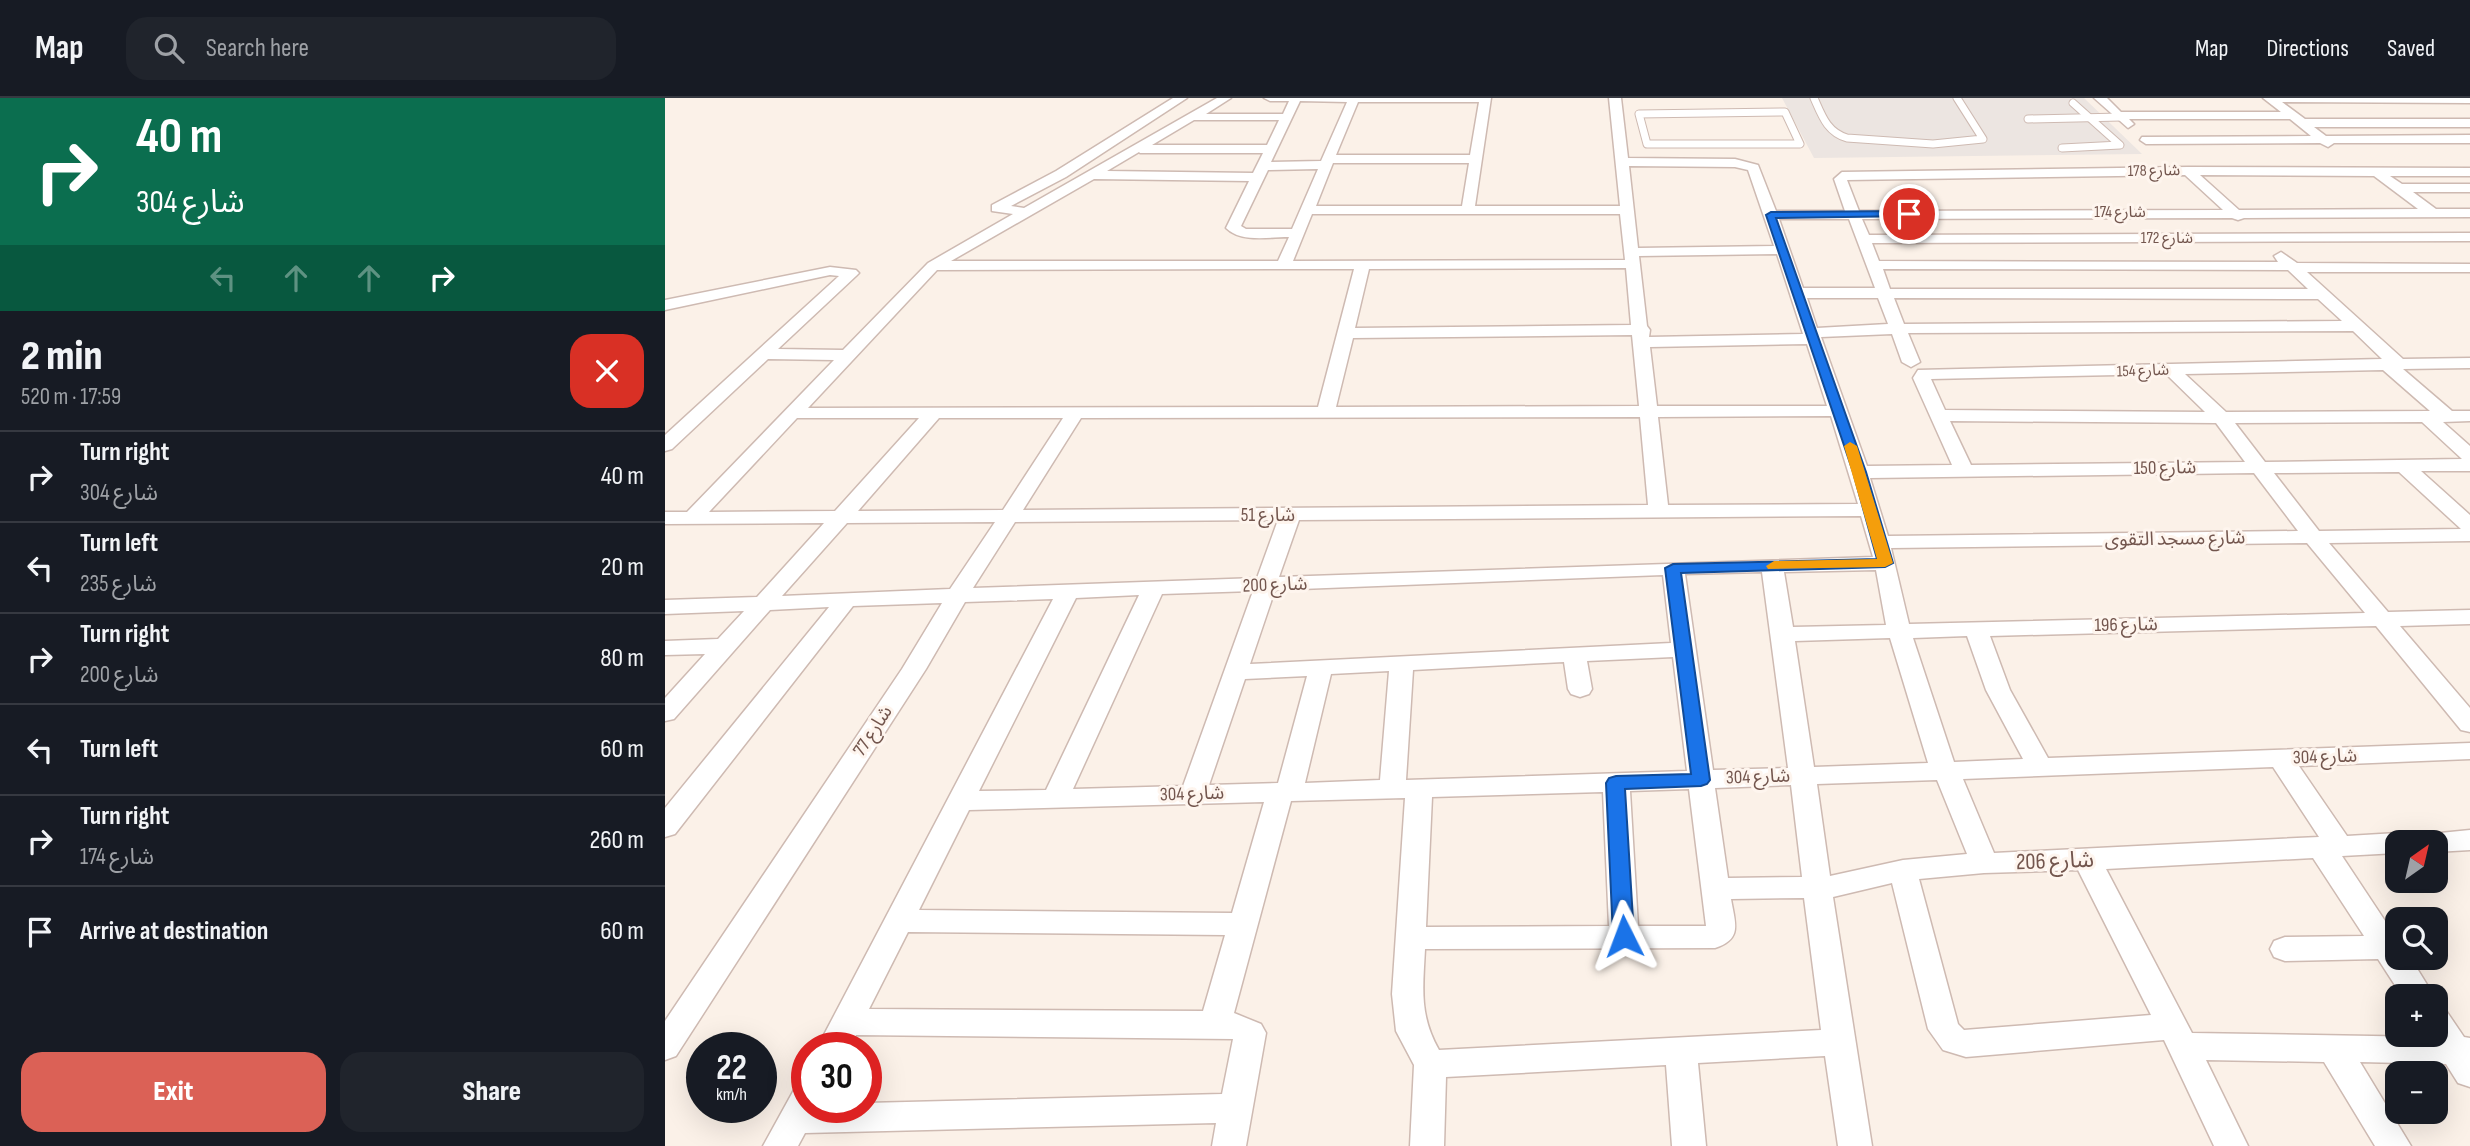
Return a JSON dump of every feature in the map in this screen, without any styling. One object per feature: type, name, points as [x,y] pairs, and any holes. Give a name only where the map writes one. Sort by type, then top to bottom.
[{"type":"street","points":[[1026,212],[997,208],[1061,174],[1181,98]]},
{"type":"street","points":[[692,518],[933,266],[1225,98]]},
{"type":"street","points":[[1270,98],[1485,98],[1468,210]]},
{"type":"street","points":[[1296,98],[1233,228],[1244,233],[1297,233]]},
{"type":"street","points":[[1286,259],[1354,98]]},
{"type":"street","points":[[1615,98],[1659,512]]},
{"type":"street","points":[[2100,98],[2146,140],[2234,212],[2358,326],[2391,363],[2447,416]]},
{"type":"street","points":[[2185,98],[2205,116]]},
{"type":"street","points":[[2270,99],[2470,100]]},
{"type":"street","points":[[2270,99],[2323,140],[2379,172],[2468,238]]},
{"type":"street","points":[[2444,99],[2470,115]]},
{"type":"street","points":[[2120,116],[2470,123]]},
{"type":"street","points":[[1191,117],[1287,117]]},
{"type":"street","points":[[2382,122],[2408,139]]},
{"type":"street","points":[[2146,140],[2470,139]]},
{"type":"street","points":[[1140,149],[1271,149]]},
{"type":"street","points":[[1091,176],[1260,172],[1327,162],[1476,159]]},
{"type":"street","points":[[1623,162],[1735,163],[1754,168],[1871,510],[1883,552],[1899,630],[1946,771],[1984,863]]},
{"type":"street","name":"شارع 178","points":[[1840,179],[1851,174],[2470,172]]},
{"type":"street","points":[[1840,179],[1911,362]]},
{"type":"street","points":[[2401,188],[2470,188]]},
{"type":"street","points":[[1307,210],[1628,209]]},
{"type":"street","name":"شارع 174","points":[[1771,215],[2470,213]]},
{"type":"street","name":"شارع 172","points":[[1864,239],[2468,238]]},
{"type":"street","points":[[956,255],[1286,259],[1363,265],[1634,258],[1783,250]]},
{"type":"street","points":[[933,266],[1286,259]]},
{"type":"street","points":[[1326,411],[1363,265]]},
{"type":"street","points":[[1875,265],[2470,268]]},
{"type":"street","points":[[665,305],[830,271],[851,273],[665,445]]},
{"type":"street","points":[[1798,293],[2323,294]]},
{"type":"street","points":[[1346,333],[1812,336],[1933,327],[2358,326]]},
{"type":"street","points":[[765,354],[848,355]]},
{"type":"street","name":"شارع 154","points":[[1964,471],[1922,377],[1927,373],[2470,363]]},
{"type":"street","points":[[2170,369],[2221,418],[2314,538],[2470,724]]},
{"type":"street","points":[[793,413],[1838,411]]},
{"type":"street","points":[[665,713],[935,412]]},
{"type":"street","name":"شارع 77","points":[[665,1046],[914,668],[957,596],[1076,412]]},
{"type":"street","points":[[1938,415],[2221,418],[2470,416]]},
{"type":"street","points":[[2426,416],[2470,456]]},
{"type":"street","name":"شارع 150","points":[[1859,472],[2470,465]]},
{"type":"street","points":[[2403,466],[2470,526]]},
{"type":"street","name":"شارع 51","points":[[665,518],[1871,510]]},
{"type":"street","points":[[1193,794],[1290,515]]},
{"type":"street","name":"شارع مسجد التقوى","points":[[1883,552],[2470,535]]},
{"type":"street","name":"شارع 200","points":[[665,607],[1772,566],[1883,552]]},
{"type":"street","points":[[1772,566],[1855,1146]]},
{"type":"street","points":[[1412,938],[1715,937],[1720,934],[1673,568]]},
{"type":"street","points":[[1055,798],[1153,589]]},
{"type":"street","points":[[842,1032],[1068,593]]},
{"type":"street","points":[[665,827],[846,601]]},
{"type":"street","name":"شارع 196","points":[[1783,634],[2382,619],[2465,622]]},
{"type":"street","points":[[1976,628],[1998,690],[2040,767]]},
{"type":"street","points":[[665,648],[724,646]]},
{"type":"street","points":[[1235,672],[1684,649]]},
{"type":"street","points":[[1574,654],[1580,689]]},
{"type":"street","points":[[1402,663],[1412,938],[1408,1015],[1412,1031],[1430,1064],[1427,1146]]},
{"type":"street","points":[[1216,1024],[1243,924],[1321,668]]},
{"type":"street","name":"شارع 304","points":[[963,800],[1616,783],[2470,751]]},
{"type":"street","points":[[2280,758],[2385,943]]},
{"type":"street","points":[[1616,783],[1624,936]]},
{"type":"street","points":[[2448,841],[2470,840]]},
{"type":"street","name":"شارع 206","points":[[1716,889],[1831,887],[1903,870],[1984,863],[2385,844]]},
{"type":"street","points":[[2087,860],[2179,1036],[2231,1146]]},
{"type":"street","points":[[1903,870],[1944,1029],[1954,1041],[1966,1044],[2179,1036],[2465,1058]]},
{"type":"street","points":[[899,921],[1243,924]]},
{"type":"street","points":[[2285,949],[2385,947]]},
{"type":"street","points":[[882,1034],[1216,1024],[1240,1027],[1250,1033],[1229,1146]]},
{"type":"street","points":[[2448,1036],[2465,1058]]},
{"type":"street","points":[[1430,1064],[1838,1042]]},
{"type":"street","points":[[2333,1048],[2394,1146]]},
{"type":"street","points":[[1681,1050],[1689,1146]]},
{"type":"street","points":[[882,1118],[1237,1108]]},
{"type":"lane","points":[[1814,98],[1832,131],[1846,139],[1893,143],[1966,143],[1983,139],[1957,98]]},
{"type":"lane","points":[[2062,148],[2120,145],[2073,103]]},
{"type":"lane","points":[[1661,109],[1763,109],[1787,113],[1800,144],[1647,144],[1639,114],[1661,109]]},
{"type":"lane","points":[[2028,119],[2120,116]]},
{"type":"shaded area","points":[[1782,98],[2084,98],[2142,154],[1814,158]]},
{"type":"slow traffic","points":[[1774,566],[1885,563],[1850,446]]},
{"type":"route","points":[[1624,936],[1616,783],[1701,780],[1673,568],[1885,563],[1859,472],[1771,215],[1909,214]]}]
